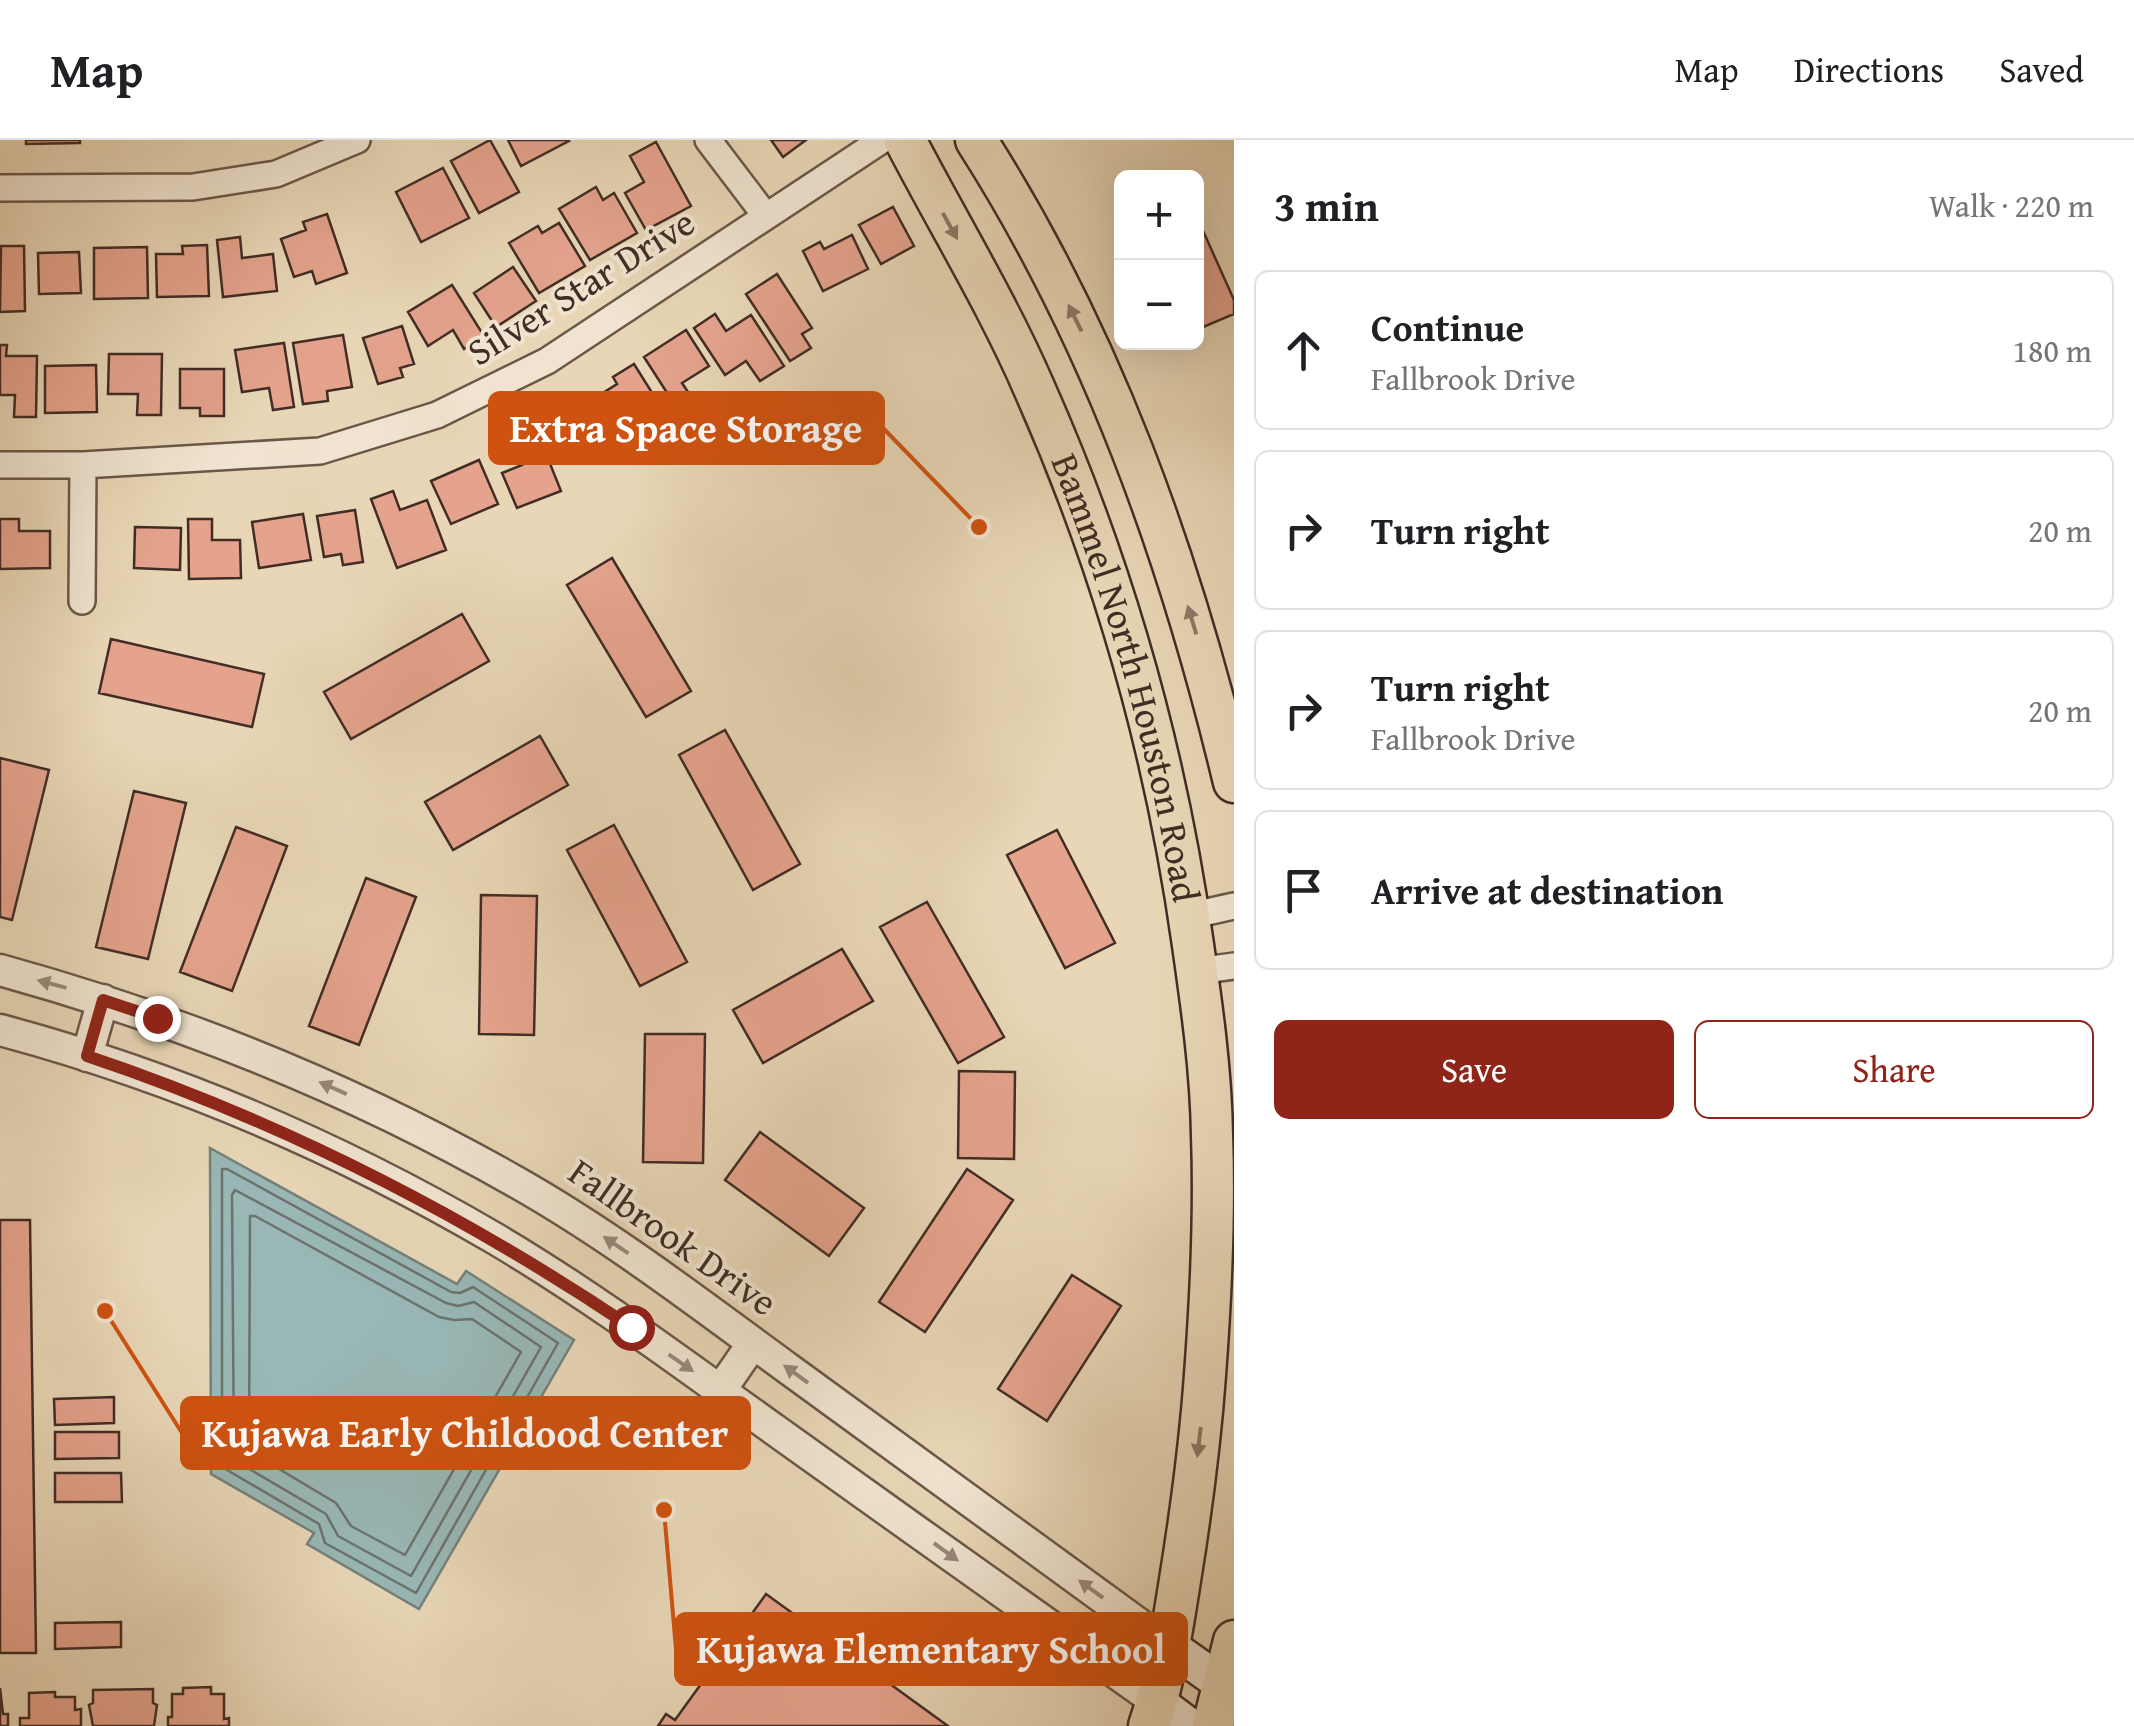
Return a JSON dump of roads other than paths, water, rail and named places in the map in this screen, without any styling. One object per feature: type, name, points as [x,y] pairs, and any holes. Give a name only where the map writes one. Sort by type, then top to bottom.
[{"type":"main road","name":"Bammel North Houston Road","points":[[905,140],[997,310],[1079,493],[1143,688],[1172,813],[1189,916],[1215,968],[1212,1130],[1222,1311],[1202,1418],[1170,1646],[1153,1714]]},
{"type":"main road","name":"Bammel North Houston Road","points":[[976,140],[1056,279],[1142,469],[1208,670],[1234,782]]},
{"type":"main road","points":[[1212,1726],[1228,1688],[1234,1642]]},
{"type":"main road","name":"Fallbrook Drive","points":[[1170,1646],[1228,1688]]},
{"type":"main road","points":[[1153,1714],[1189,1726]]},
{"type":"street","points":[[0,188],[193,187],[276,174],[356,140]]},
{"type":"street","points":[[708,140],[764,215]]},
{"type":"street","name":"Silver Star Drive","points":[[0,465],[83,465],[320,451],[436,415],[546,361],[882,140]]},
{"type":"street","points":[[82,600],[83,465]]},
{"type":"street","points":[[1189,916],[1234,906]]},
{"type":"street","name":"Fallbrook Drive","points":[[0,970],[103,1000],[239,1048],[323,1083],[450,1146],[588,1226],[1170,1646]]},
{"type":"street","points":[[87,1056],[103,1000]]},
{"type":"street","points":[[0,1030],[213,1101],[424,1200],[560,1280],[720,1390],[1153,1714]]},
{"type":"street","points":[[720,1390],[752,1343]]},
{"type":"water","points":[[210,1148],[457,1284],[466,1271],[574,1340],[419,1609],[307,1544],[314,1533],[211,1474]]},
{"type":"place","name":"Extra Space Storage","points":[[979,527]]},
{"type":"place","name":"Kujawa Early Childood Center","points":[[105,1311]]},
{"type":"place","name":"Kujawa Elementary School","points":[[664,1510]]}]
